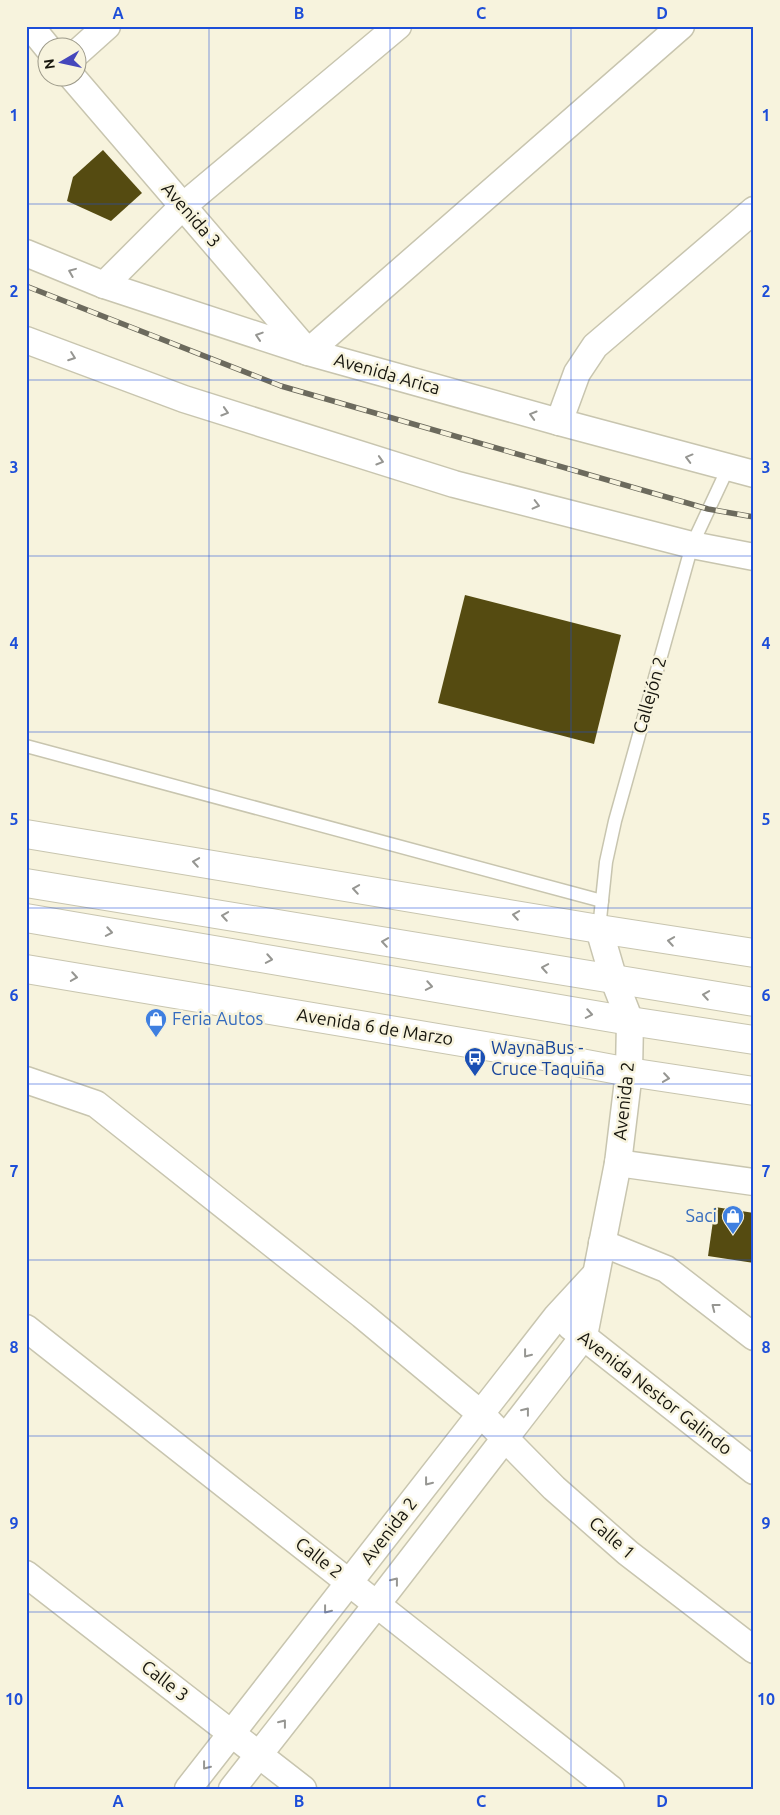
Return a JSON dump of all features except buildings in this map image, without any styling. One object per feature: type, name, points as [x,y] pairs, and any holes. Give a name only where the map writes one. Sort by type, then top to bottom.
[{"type":"main road","points":[[26,834],[754,954]]},
{"type":"main road","points":[[26,883],[754,1002]]},
{"type":"main road","points":[[26,918],[630,1021],[754,1040]]},
{"type":"main road","name":"Avenida 6 de Marzo","points":[[26,969],[533,1054],[629,1072],[754,1091]]},
{"type":"street","points":[[30,26],[40,38]]},
{"type":"street","points":[[88,43],[108,26]]},
{"type":"street","points":[[104,285],[183,206],[398,26]]},
{"type":"street","points":[[308,352],[681,26]]},
{"type":"street","name":"Avenida 3","points":[[82,88],[308,352]]},
{"type":"street","points":[[559,422],[576,373],[595,346],[754,210]]},
{"type":"street","name":"Avenida Arica","points":[[26,253],[104,285],[308,352],[754,474]]},
{"type":"street","points":[[26,340],[184,399],[454,484],[692,546],[754,557]]},
{"type":"street","name":"Avenida 2","points":[[232,1789],[584,1336],[594,1276],[618,1162],[629,1072],[630,1021],[614,980],[599,929]]},
{"type":"street","name":"Calle 1","points":[[26,1080],[96,1104],[362,1315],[481,1414],[554,1488],[628,1553],[754,1650]]},
{"type":"street","points":[[618,1162],[754,1182]]},
{"type":"street","points":[[602,1243],[666,1269],[754,1337]]},
{"type":"street","name":"Avenida 2","points":[[188,1789],[557,1316],[594,1276]]},
{"type":"street","name":"Avenida Nestor Galindo","points":[[557,1316],[754,1471]]},
{"type":"street","name":"Calle 2","points":[[26,1328],[611,1789]]},
{"type":"street","name":"Calle 3","points":[[26,1574],[303,1789]]},
{"type":"lane","name":"Callejón 2","points":[[599,929],[606,862],[615,821],[692,546],[728,468]]},
{"type":"lane","points":[[26,746],[602,900]]},
{"type":"railway","points":[[26,286],[281,386],[708,509],[754,517]]},
{"type":"place","name":"Feria Autos","points":[[156,1038]]},
{"type":"place","name":"WaynaBus - Cruce Taquiña","points":[[475,1077]]},
{"type":"place","name":"Saci","points":[[733,1235]]}]
